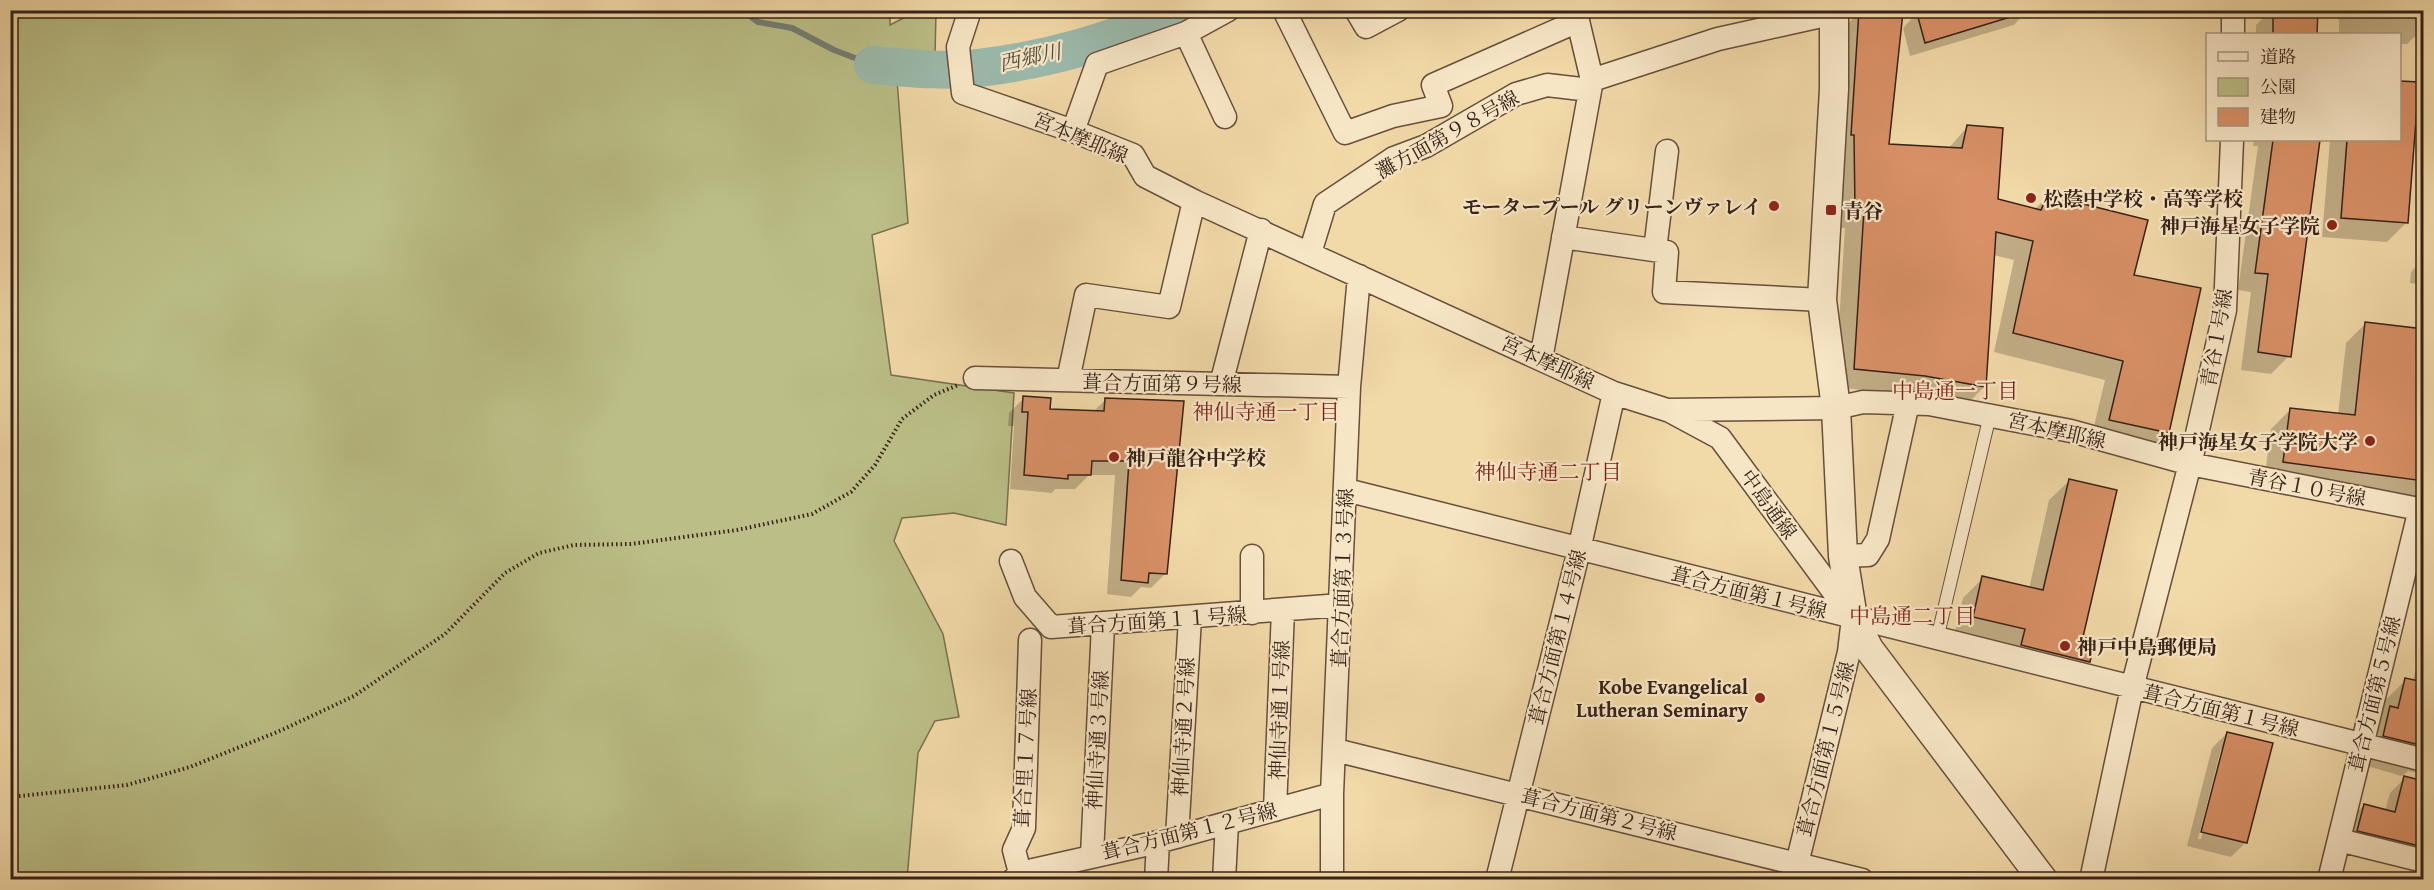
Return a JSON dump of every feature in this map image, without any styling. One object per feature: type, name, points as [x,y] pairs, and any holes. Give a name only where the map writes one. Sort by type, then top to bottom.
[{"type":"street","name":"宮本摩耶線","points":[[970,10],[958,48],[963,93],[1074,131],[1133,155],[1145,176],[1194,201],[1614,393],[1667,410],[1836,408],[1863,402],[1929,404],[2071,430],[2190,464]]},
{"type":"street","points":[[1074,131],[1097,64],[1186,33],[1228,10]]},
{"type":"street","points":[[1284,10],[1345,134],[1393,116],[1441,106],[1433,85],[1578,21],[1591,85],[1541,359]]},
{"type":"street","points":[[1356,10],[1366,27],[1398,10]]},
{"type":"street","name":"灘方面第９８号線","points":[[1310,253],[1325,204],[1394,158],[1426,146],[1516,94],[1547,85],[1591,85],[1718,39],[1817,17],[1827,10]]},
{"type":"street","points":[[1834,10],[1833,89],[1822,300],[1836,408],[1843,556],[1853,618],[1869,649],[2043,879]]},
{"type":"street","points":[[2233,10],[2233,33]]},
{"type":"street","points":[[1186,33],[1225,117]]},
{"type":"street","name":"青谷１号線","points":[[2091,879],[2132,688],[2190,464],[2225,310],[2232,141]]},
{"type":"street","points":[[1656,250],[1667,151]]},
{"type":"street","points":[[1068,380],[1086,295],[1169,307],[1194,201]]},
{"type":"street","points":[[1221,384],[1261,231]]},
{"type":"street","points":[[1563,237],[1667,252],[1664,292],[1822,300]]},
{"type":"street","name":"葺合方面第１３号線","points":[[1332,879],[1332,794],[1346,490],[1348,387],[1359,276]]},
{"type":"street","name":"葺合方面第９号線","points":[[975,378],[1348,387]]},
{"type":"street","name":"葺合方面第１４号線","points":[[1497,879],[1579,550],[1614,393]]},
{"type":"street","points":[[1843,556],[1868,555],[1878,539],[1908,403]]},
{"type":"street","name":"中島通線","points":[[1667,410],[1720,438],[1853,618]]},
{"type":"street","name":"青谷１０号線","points":[[2190,464],[2422,510]]},
{"type":"street","name":"葺合方面第１号線","points":[[1346,490],[2424,760]]},
{"type":"street","name":"葺合方面第５号線","points":[[2329,879],[2422,510]]},
{"type":"street","points":[[1252,556],[1252,613]]},
{"type":"street","name":"葺合方面第１１号線","points":[[1011,561],[1025,597],[1051,627],[1103,625],[1341,605]]},
{"type":"street","name":"神仙寺通１号線","points":[[1275,810],[1283,610]]},
{"type":"street","name":"神仙寺通２号線","points":[[1156,879],[1167,839],[1190,618]]},
{"type":"street","name":"葺合方面第１５号線","points":[[1795,872],[1849,652],[1853,618]]},
{"type":"street","name":"神仙寺通３号線","points":[[1092,855],[1103,625]]},
{"type":"street","name":"葺合里１７号線","points":[[1017,876],[1014,850],[1024,828],[1030,640]]},
{"type":"street","name":"葺合方面第２号線","points":[[1335,750],[1517,793],[1795,872],[1862,879]]},
{"type":"street","name":"葺合方面第１２号線","points":[[1017,876],[1092,855],[1167,839],[1332,794]]},
{"type":"street","points":[[1224,879],[1227,823]]},
{"type":"street","points":[[2339,840],[2424,861]]},
{"type":"lane","points":[[1936,639],[1990,415]]},
{"type":"path","points":[[10,797],[127,785],[190,767],[282,730],[354,696],[445,634],[505,573],[539,553],[574,545],[631,544],[737,530],[812,514],[851,492],[875,465],[902,419],[934,395],[975,378]]},
{"type":"green space","points":[[890,10],[890,25],[917,11],[936,11],[935,57],[897,80],[908,223],[872,235],[891,375],[1014,393],[1006,525],[954,513],[902,518],[894,541],[943,634],[959,717],[935,721],[918,753],[907,879],[11,879],[10,11]]},
{"type":"building","points":[[1859,10],[1903,12],[1889,144],[1962,148],[1967,125],[2003,128],[1998,199],[2041,210],[2047,195],[2148,220],[2134,275],[2201,288],[2169,433],[2109,420],[2123,361],[2013,333],[2033,241],[1996,232],[1986,387],[1925,376],[1854,369],[1864,209],[1855,209],[1854,135],[1851,135]]},
{"type":"building","points":[[1916,10],[2016,10],[2017,15],[1925,43]]},
{"type":"building","points":[[2273,10],[2318,10],[2317,33],[2273,33]]},
{"type":"building","points":[[2401,81],[2419,82],[2408,223],[2341,218],[2347,141],[2401,141]]},
{"type":"building","points":[[2273,141],[2320,141],[2291,357],[2258,352],[2268,274],[2255,273]]},
{"type":"building","points":[[2365,322],[2424,329],[2419,425],[2424,425],[2424,481],[2283,462],[2290,408],[2355,415]]},
{"type":"building","points":[[1023,396],[1051,398],[1050,409],[1104,411],[1105,398],[1184,401],[1167,574],[1149,573],[1148,583],[1121,580],[1129,461],[1092,461],[1091,475],[1068,475],[1068,479],[1024,475],[1028,412],[1022,412]]},
{"type":"building","points":[[2069,479],[2117,490],[2083,637],[2095,640],[2090,662],[2021,645],[2025,629],[1973,617],[1982,576],[2043,590]]},
{"type":"building","points":[[2405,678],[2424,682],[2424,746],[2383,736],[2390,706],[2398,708]]},
{"type":"building","points":[[2227,732],[2273,743],[2247,843],[2201,832]]},
{"type":"building","points":[[2404,776],[2424,781],[2424,847],[2357,831],[2364,804],[2395,812]]},
{"type":"waterway","points":[[742,10],[758,22],[792,28],[834,50],[873,65]]},
{"type":"waterway","name":"西郷川","points":[[873,65],[953,70],[1030,60],[1132,31],[1180,10]]},
{"type":"place","name":"松蔭中学校・高等学校","points":[[2031,198]]},
{"type":"place","name":"モータープール グリーンヴァレイ","points":[[1774,206]]},
{"type":"place","name":"青谷","points":[[1831,210]]},
{"type":"place","name":"神戸海星女子学院","points":[[2332,225]]},
{"type":"place","name":"神戸海星女子学院大学","points":[[2370,441]]},
{"type":"place","name":"神戸龍谷中学校","points":[[1114,457]]},
{"type":"place","name":"神戸中島郵便局","points":[[2065,646]]},
{"type":"place","name":"Kobe Evangelical Lutheran Seminary","points":[[1760,698]]},
{"type":"district","name":"中島通一丁目","points":[[1955,390]]},
{"type":"district","name":"神仙寺通一丁目","points":[[1266,411]]},
{"type":"district","name":"神仙寺通二丁目","points":[[1548,471]]},
{"type":"district","name":"中島通二丁目","points":[[1912,615]]}]
